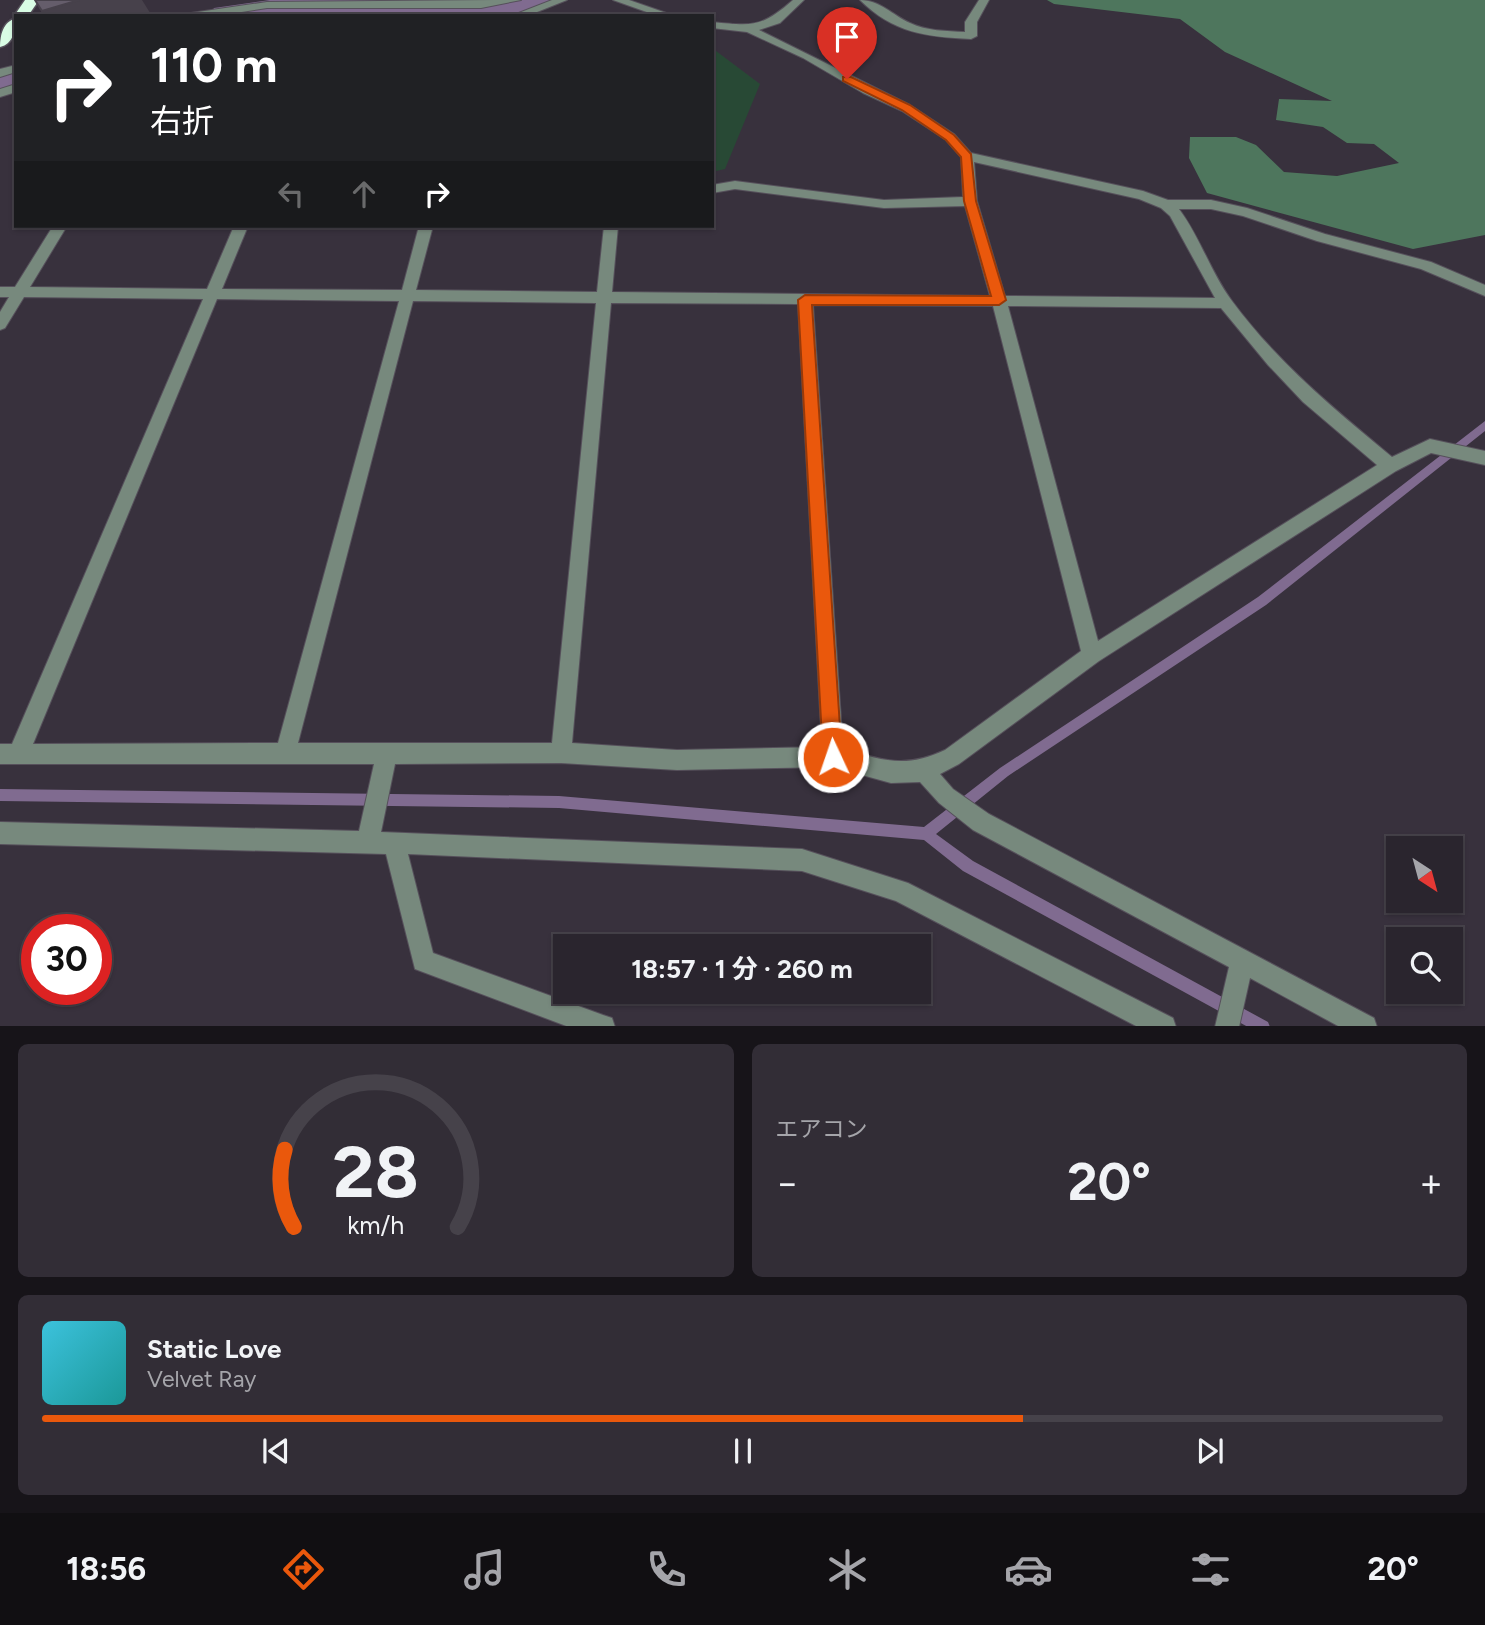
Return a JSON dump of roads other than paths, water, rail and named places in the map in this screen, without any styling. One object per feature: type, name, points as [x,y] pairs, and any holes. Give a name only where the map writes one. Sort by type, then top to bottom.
[{"type":"highway","points":[[0,43],[14,25]]},
{"type":"street","points":[[221,10],[236,0]]},
{"type":"street","points":[[201,14],[267,5],[481,11],[516,0]]},
{"type":"street","points":[[522,14],[562,0]]},
{"type":"street","points":[[618,0],[664,14]]},
{"type":"street","points":[[714,26],[749,29],[776,21],[799,0]]},
{"type":"street","points":[[865,0],[904,25],[925,33],[971,36],[971,22],[984,0]]},
{"type":"street","points":[[749,29],[906,108],[950,137],[967,156],[1143,195],[1166,205],[1175,213],[1225,303],[1273,361],[1309,398],[1390,466]]},
{"type":"street","points":[[967,156],[970,201],[999,300],[1091,655]]},
{"type":"street","points":[[714,189],[735,185],[884,204],[970,201]]},
{"type":"street","points":[[1166,205],[1217,204],[1256,213],[1320,237],[1430,265],[1463,278],[1485,291]]},
{"type":"street","points":[[0,324],[59,228]]},
{"type":"street","points":[[240,228],[9,754],[285,754],[385,762],[561,753],[677,760],[833,757],[891,773],[924,771],[952,757],[1091,655],[1390,466],[1430,446],[1477,456]]},
{"type":"street","points":[[285,754],[425,228]]},
{"type":"street","points":[[561,753],[611,228]]},
{"type":"street","points":[[0,292],[1225,303]]},
{"type":"street","points":[[805,300],[833,757]]},
{"type":"street","points":[[369,833],[385,762]]},
{"type":"street","points":[[924,771],[946,796],[981,822],[1363,1026]]},
{"type":"street","points":[[0,832],[369,833],[394,843],[802,860],[900,891],[1162,1026]]},
{"type":"street","points":[[394,843],[423,961],[600,1026]]},
{"type":"street","points":[[1228,1024],[1242,959]]},
{"type":"waterway","points":[[245,14],[305,10],[472,11],[535,0]]},
{"type":"waterway","points":[[1,82],[14,78]]},
{"type":"waterway","points":[[926,834],[1004,772],[1262,601],[1485,425]]},
{"type":"waterway","points":[[0,795],[559,802],[926,834]]},
{"type":"waterway","points":[[926,834],[968,866],[1261,1026]]}]
